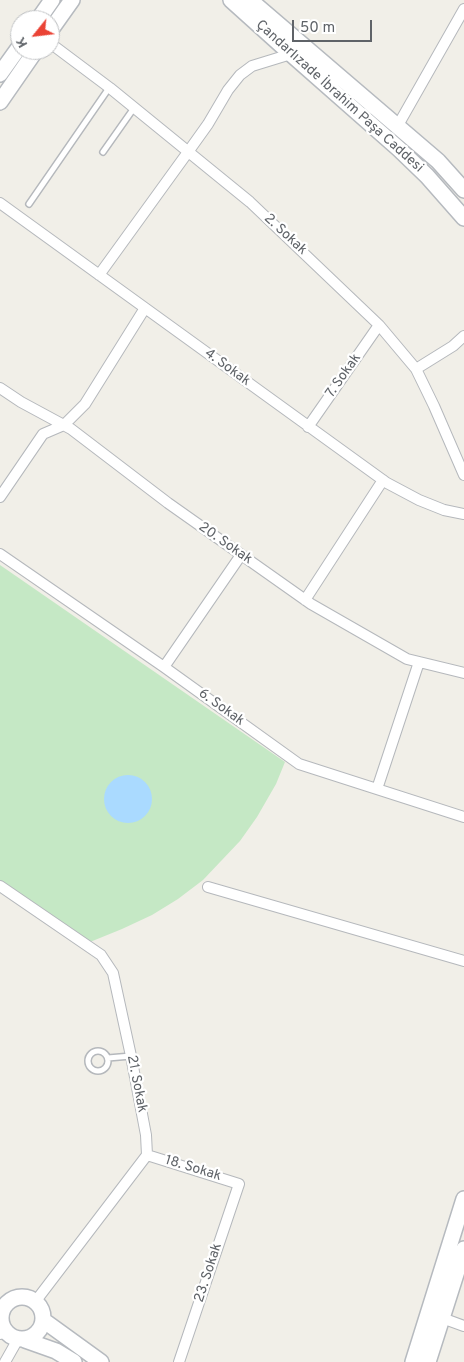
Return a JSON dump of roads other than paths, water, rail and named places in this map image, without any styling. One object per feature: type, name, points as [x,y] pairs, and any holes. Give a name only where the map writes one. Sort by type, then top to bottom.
[{"type":"main road","points":[[60,16],[72,0]]},
{"type":"main road","name":"Çandarlızade İbrahim Paşa Caddesi","points":[[232,0],[399,149],[427,176],[464,218]]},
{"type":"main road","name":"Çandarlızade İbrahim Paşa Caddesi","points":[[250,0],[438,162],[464,190]]},
{"type":"main road","points":[[0,74],[10,60]]},
{"type":"main road","points":[[0,102],[29,60]]},
{"type":"main road","points":[[413,1362],[464,1199]]},
{"type":"main road","points":[[428,1362],[464,1249]]},
{"type":"main road","points":[[21,1339],[32,1338],[38,1333],[43,1320],[40,1307],[29,1298],[5,1298],[1,1324],[5,1331],[11,1336],[56,1351],[74,1362]]},
{"type":"main road","points":[[43,1320],[101,1362]]},
{"type":"street","points":[[397,127],[464,9]]},
{"type":"street","name":"2. Sokak","points":[[60,50],[110,88],[250,202],[379,325],[416,369],[464,475]]},
{"type":"street","points":[[99,275],[208,124],[228,90],[240,75],[252,66],[291,54]]},
{"type":"street","name":"4. Sokak","points":[[0,203],[383,480],[419,500],[444,510],[464,514]]},
{"type":"street","points":[[0,497],[43,434],[64,425],[85,404],[145,308]]},
{"type":"street","name":"7. Sokak","points":[[308,427],[379,325]]},
{"type":"street","points":[[416,369],[453,346],[464,336]]},
{"type":"street","name":"20. Sokak","points":[[0,388],[21,402],[71,429],[168,503],[305,600],[407,659],[464,673]]},
{"type":"street","points":[[305,600],[383,480]]},
{"type":"street","name":"6. Sokak","points":[[0,554],[164,667],[299,764],[464,817]]},
{"type":"street","points":[[164,667],[241,555]]},
{"type":"street","points":[[378,789],[419,662]]},
{"type":"street","name":"21. Sokak","points":[[0,886],[101,955],[113,973],[146,1135],[147,1155]]},
{"type":"street","points":[[208,886],[464,961]]},
{"type":"street","points":[[35,1302],[147,1155]]},
{"type":"street","name":"18. Sokak","points":[[147,1155],[239,1184]]},
{"type":"street","name":"23. Sokak","points":[[179,1362],[239,1184]]},
{"type":"street","points":[[442,1318],[464,1326]]},
{"type":"street","points":[[5,1362],[21,1339]]},
{"type":"lane","points":[[29,204],[110,88]]},
{"type":"lane","points":[[103,152],[134,108]]},
{"type":"lane","points":[[94,1051],[101,1051],[108,1058],[106,1068],[100,1071],[93,1070],[88,1066],[89,1056],[94,1051]]},
{"type":"lane","points":[[108,1058],[131,1056]]},
{"type":"water","points":[[128,775],[137,777],[145,782],[150,790],[152,799],[150,808],[145,816],[137,821],[128,823],[119,821],[111,816],[106,808],[104,799],[106,790],[111,782],[119,777]]}]
